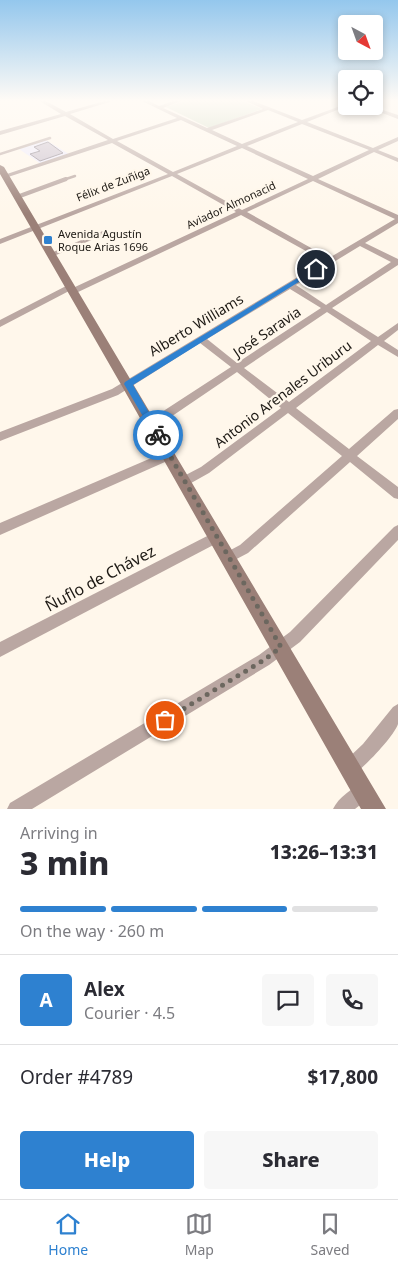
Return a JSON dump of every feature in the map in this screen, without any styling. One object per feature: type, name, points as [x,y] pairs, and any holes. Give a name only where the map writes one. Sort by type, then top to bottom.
[{"type":"main road","points":[[3,176],[152,424],[374,809]]},
{"type":"street","points":[[106,138],[329,261]]},
{"type":"street","points":[[3,176],[122,138]]},
{"type":"street","points":[[223,138],[398,219]]},
{"type":"street","name":"Félix de Zuñiga","points":[[0,242],[262,138]]},
{"type":"street","points":[[341,138],[398,160]]},
{"type":"street","name":"Aviador Almonacid","points":[[0,324],[398,139]]},
{"type":"street","name":"Alberto Williams","points":[[0,437],[115,392],[398,219]]},
{"type":"street","points":[[360,243],[398,262]]},
{"type":"street","name":"José Saravia","points":[[152,424],[398,262]]},
{"type":"street","points":[[290,285],[398,354]]},
{"type":"street","name":"Antonio Arenales Uriburu","points":[[184,482],[205,470],[398,326]]},
{"type":"street","points":[[201,339],[398,494]]},
{"type":"street","points":[[229,557],[244,550],[398,413]]},
{"type":"street","points":[[0,529],[170,455]]},
{"type":"street","points":[[16,809],[264,660],[294,637],[398,531]]},
{"type":"street","name":"Ñuflo de Chávez","points":[[0,650],[217,536]]},
{"type":"street","points":[[350,768],[369,750],[398,712]]},
{"type":"street","points":[[342,809],[364,791]]},
{"type":"lane","points":[[0,154],[50,138]]},
{"type":"lane","points":[[17,197],[75,176]]},
{"type":"lane","points":[[51,255],[103,234]]},
{"type":"shaded area","points":[[46,140],[69,154],[41,164],[19,149]]},
{"type":"building","points":[[48,142],[63,153],[40,161],[30,154],[40,151],[34,147]]},
{"type":"way so far","points":[[158,435],[281,647],[264,660],[165,720]]},
{"type":"place","name":"Avenida Agustín Roque Arias 1696","points":[[48,240]]},
{"type":"route","points":[[158,435],[128,384],[138,376],[316,269]]}]
